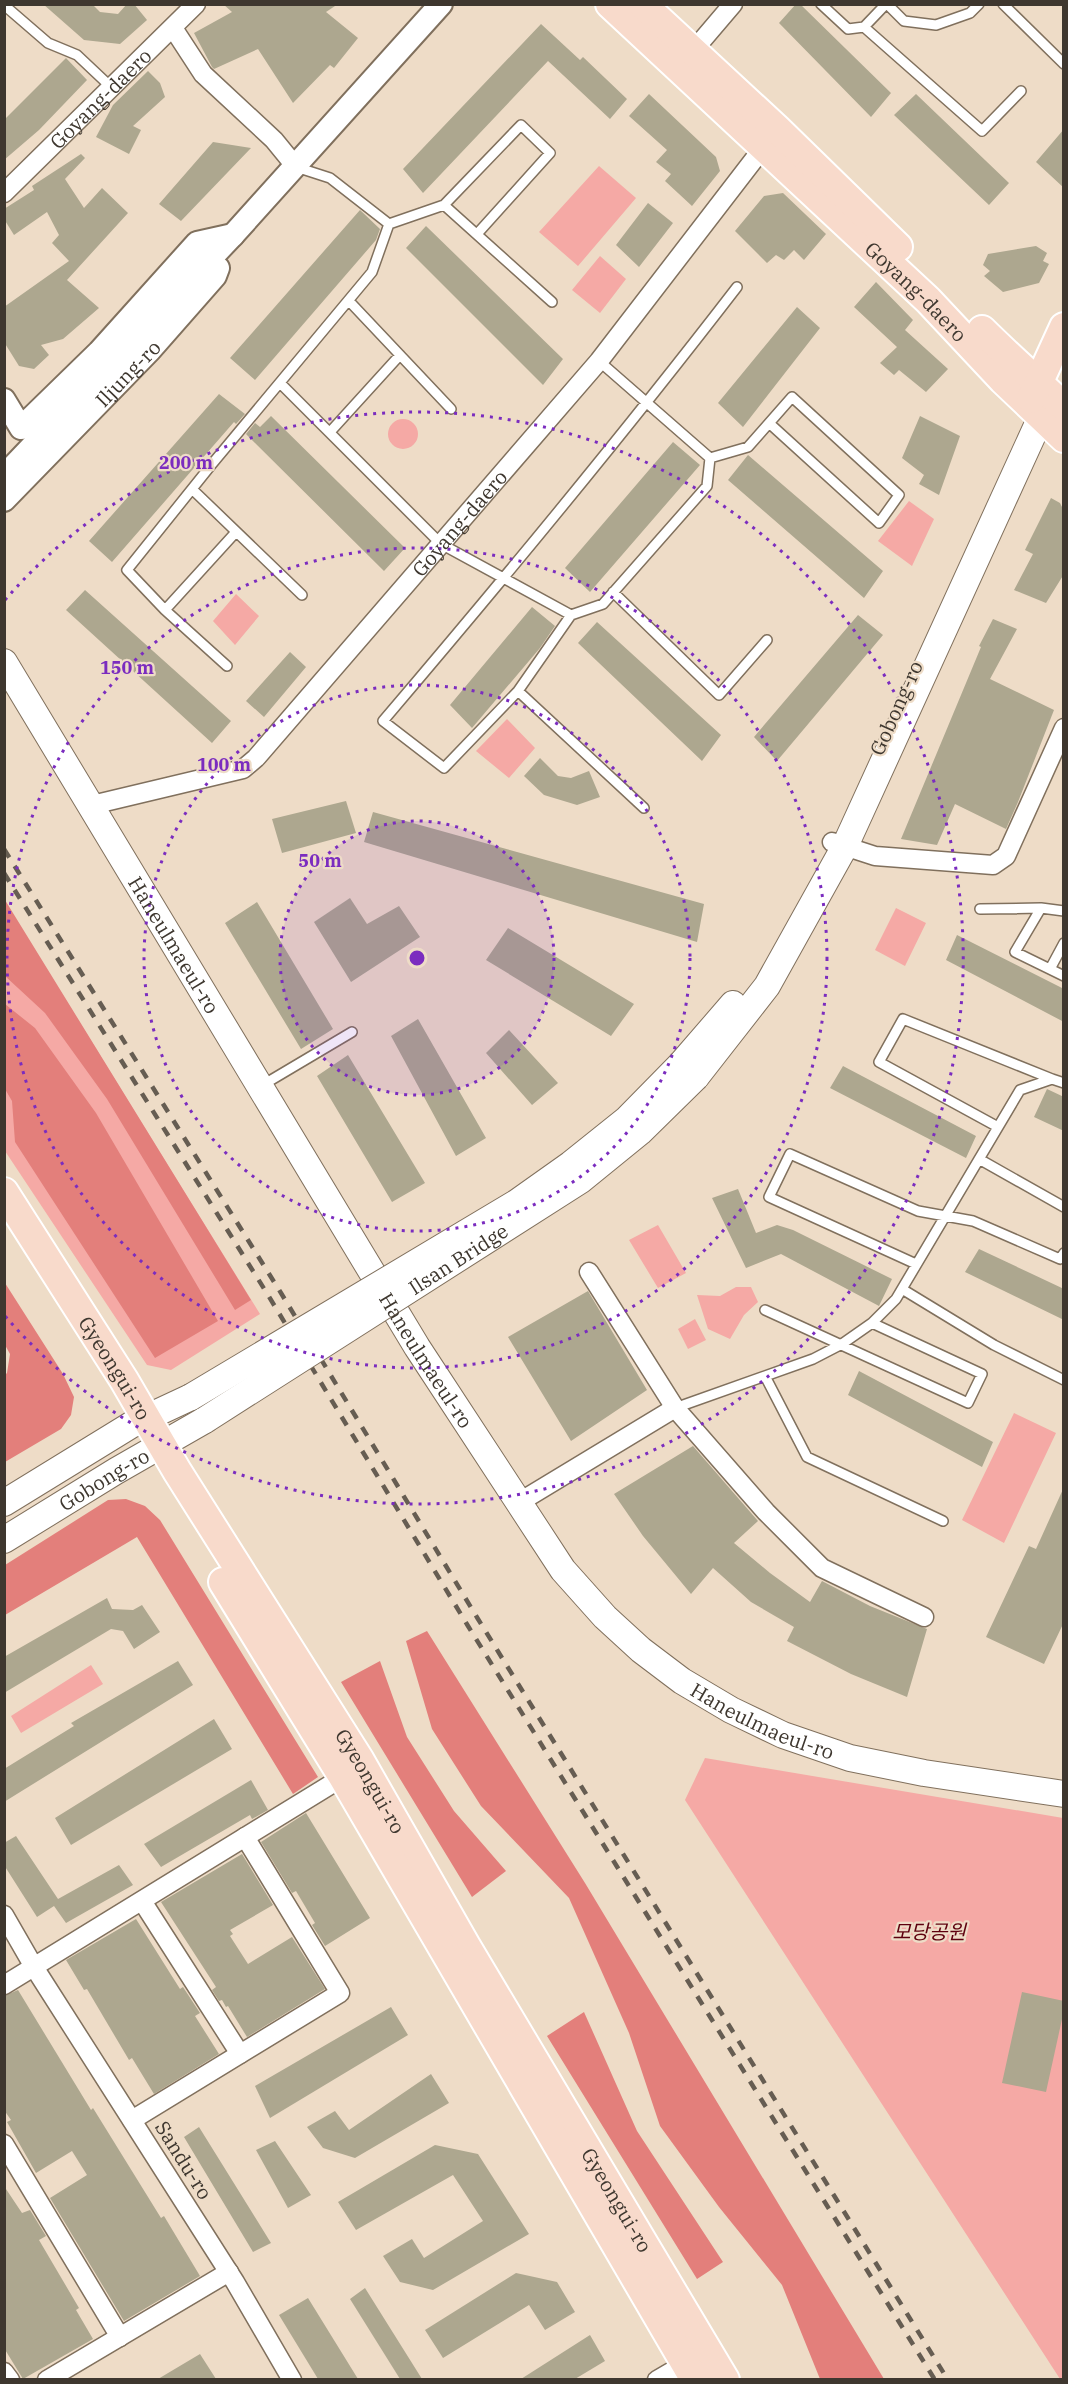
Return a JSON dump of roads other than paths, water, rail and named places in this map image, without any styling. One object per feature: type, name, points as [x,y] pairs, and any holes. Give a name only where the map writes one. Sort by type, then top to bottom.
[{"type":"main road","name":"Goyang-daero","points":[[610,4],[686,61],[770,139],[942,289],[1014,363],[1044,401],[1064,438]]},
{"type":"main road","name":"Goyang-daero","points":[[642,4],[686,61]]},
{"type":"main road","name":"Gobong-ro","points":[[1044,401],[1064,327]]},
{"type":"main road","name":"Gobong-ro","points":[[689,1070],[782,935],[839,844],[871,764],[1044,401],[1064,367]]},
{"type":"main road","name":"Haneulmaeul-ro","points":[[4,662],[417,1347],[563,1570],[605,1617],[641,1650],[682,1681],[731,1710],[783,1735],[850,1758],[924,1773],[1064,1794]]},
{"type":"main road","name":"Ilsan Bridge","points":[[191,1397],[516,1203],[570,1164],[689,1070]]},
{"type":"main road","name":"Ilsan Bridge","points":[[205,1420],[580,1180],[640,1132],[689,1070]]},
{"type":"main road","name":"Gyeongui-ro","points":[[4,1192],[139,1422],[342,1777],[696,2364],[725,2379]]},
{"type":"main road","name":"Gyeongui-ro","points":[[4,1228],[111,1388],[139,1422]]},
{"type":"main road","name":"Gobong-ro","points":[[4,1503],[139,1422],[191,1397]]},
{"type":"main road","name":"Gobong-ro","points":[[4,1540],[116,1471],[205,1420]]},
{"type":"main road","name":"Gyeongui-ro","points":[[155,1450],[359,1759],[466,1946],[696,2364]]},
{"type":"street","name":"Goyang-daero","points":[[4,194],[196,4]]},
{"type":"street","name":"Iljung-ro","points":[[4,476],[233,235],[441,4]]},
{"type":"street","points":[[686,61],[733,4]]},
{"type":"street","points":[[173,28],[203,74],[274,140],[296,166]]},
{"type":"street","name":"Goyang-daero","points":[[92,806],[243,769],[256,758],[598,361],[770,139]]},
{"type":"street","name":"Iljung-ro","points":[[4,400],[21,428],[99,352],[197,243],[233,235]]},
{"type":"street","name":"Iljung-ro","points":[[4,500],[150,350],[214,276],[233,235]]},
{"type":"street","points":[[839,844],[875,856],[993,865],[1006,856],[1064,728]]},
{"type":"street","points":[[589,1272],[675,1408],[766,1512],[822,1568],[924,1617]]},
{"type":"street","points":[[518,1503],[675,1408]]},
{"type":"street","name":"Gyeongui-ro","points":[[34,1967],[342,1777]]},
{"type":"street","points":[[132,2120],[340,1993],[244,1837]]},
{"type":"street","points":[[142,1900],[240,2054]]},
{"type":"street","name":"Sandu-ro","points":[[4,1915],[34,1967],[229,2272],[292,2379]]},
{"type":"street","points":[[4,1985],[34,1967]]},
{"type":"street","points":[[4,2144],[120,2337]]},
{"type":"street","points":[[47,2379],[229,2272]]},
{"type":"street","points":[[657,2379],[696,2364]]},
{"type":"street","points":[[4,2372],[10,2379]]},
{"type":"lane","points":[[820,4],[848,29],[864,27],[886,4],[904,21],[936,25],[970,13],[979,4]]},
{"type":"lane","points":[[1003,4],[1064,64]]},
{"type":"lane","points":[[4,5],[48,43],[77,55],[112,88]]},
{"type":"lane","points":[[864,27],[982,131],[1021,90]]},
{"type":"lane","points":[[389,224],[444,205],[521,125],[550,153],[477,234]]},
{"type":"lane","points":[[296,166],[330,178],[389,224]]},
{"type":"lane","points":[[444,205],[552,302]]},
{"type":"lane","points":[[227,666],[165,610],[127,570],[372,272],[389,224]]},
{"type":"lane","points":[[710,458],[708,486],[603,604],[572,615],[518,691],[444,768],[383,721],[504,580],[647,404],[737,287]]},
{"type":"lane","points":[[349,301],[451,409]]},
{"type":"lane","points":[[330,432],[400,355]]},
{"type":"lane","points":[[598,361],[710,458]]},
{"type":"lane","points":[[280,383],[441,544],[572,615]]},
{"type":"lane","points":[[710,458],[748,447],[769,423],[792,397],[899,495],[879,523],[769,423]]},
{"type":"lane","points":[[193,490],[302,595]]},
{"type":"lane","points":[[165,610],[236,532]]},
{"type":"lane","points":[[613,592],[719,695],[767,640]]},
{"type":"lane","points":[[518,691],[644,808]]},
{"type":"lane","points":[[980,909],[1041,908],[1064,911]]},
{"type":"lane","points":[[1041,908],[1016,952],[1064,976]]},
{"type":"lane","points":[[1050,969],[1064,943]]},
{"type":"lane","points":[[998,1127],[879,1062],[903,1019],[1064,1083]]},
{"type":"lane","points":[[261,1086],[352,1032]]},
{"type":"lane","points":[[675,1408],[813,1359],[842,1344],[872,1323],[896,1299],[1020,1090],[1052,1079]]},
{"type":"lane","points":[[916,1264],[768,1197],[790,1154],[918,1211],[973,1221],[1060,1259],[1064,1253]]},
{"type":"lane","points":[[979,1159],[1064,1207]]},
{"type":"lane","points":[[902,1289],[994,1346],[1064,1380]]},
{"type":"lane","points":[[765,1310],[968,1403],[982,1374],[872,1323]]},
{"type":"lane","points":[[765,1376],[807,1457],[943,1521]]},
{"type":"railway","points":[[4,849],[281,1293],[478,1619],[948,2380]]},
{"type":"railway","points":[[4,873],[268,1295],[468,1626],[935,2380]]},
{"type":"park label","name":"모당공원","points":[[929,1931]]}]
